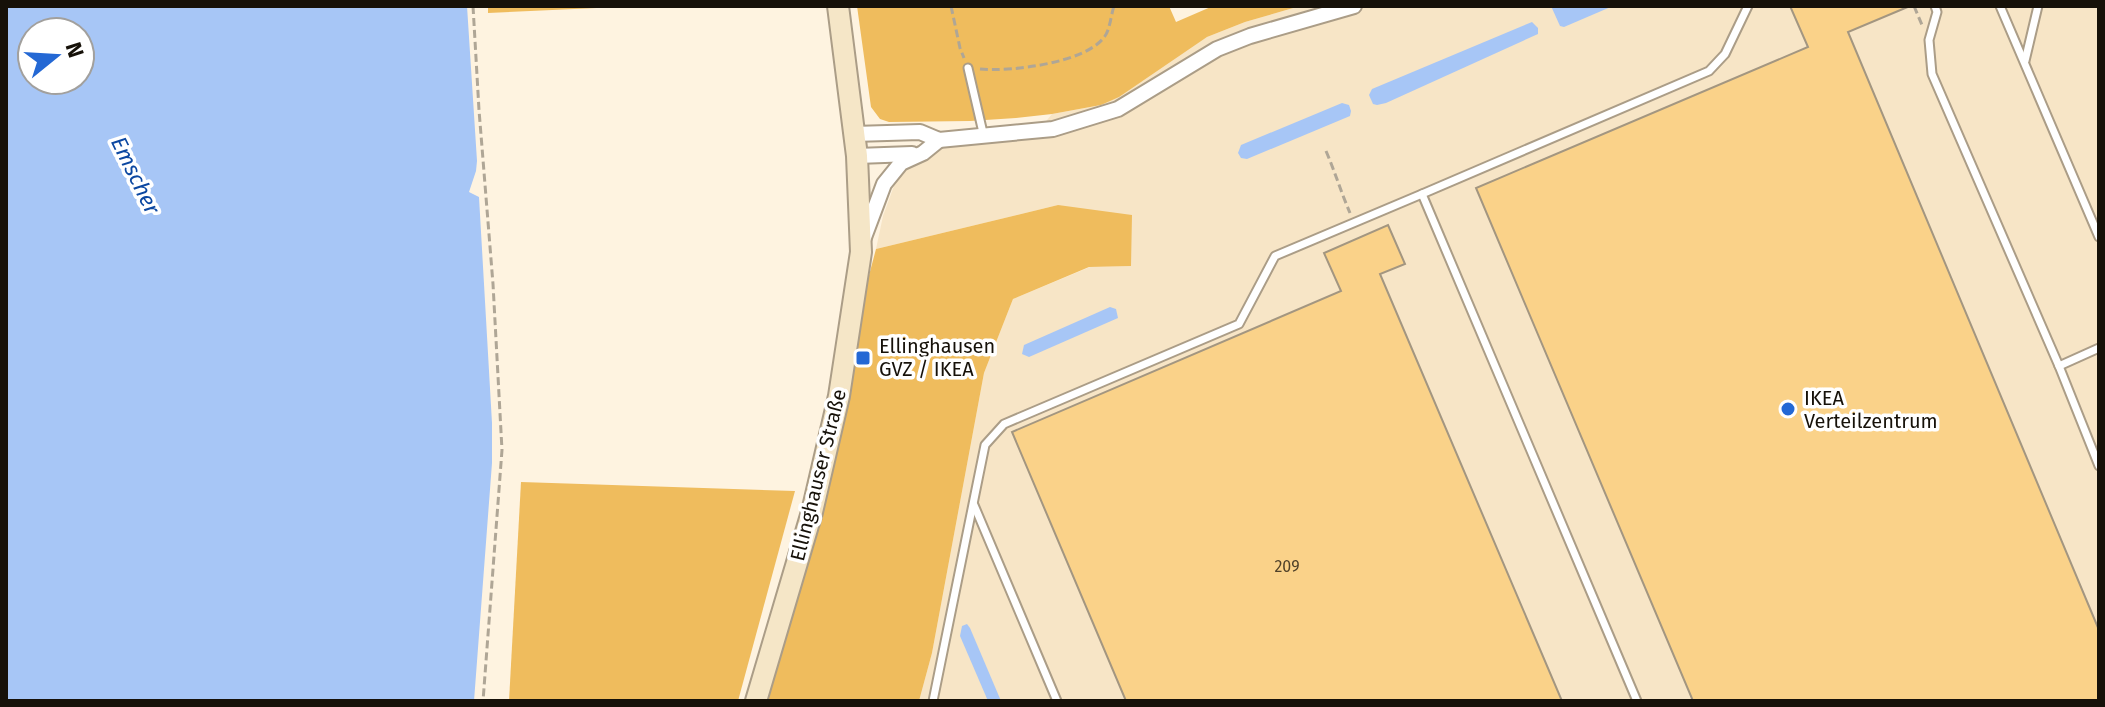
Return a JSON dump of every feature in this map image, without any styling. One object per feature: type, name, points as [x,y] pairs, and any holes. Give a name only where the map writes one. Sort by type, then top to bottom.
[{"type":"main road","name":"Ellinghauser Straße","points":[[756,701],[812,512],[839,396],[861,246],[857,156],[838,6]]},
{"type":"street","name":"Ellinghauser Straße","points":[[854,134],[920,132],[939,140],[1053,129],[1118,109],[1217,49],[1250,36],[1354,6]]},
{"type":"street","name":"Ellinghauser Straße","points":[[861,246],[884,184],[901,163],[923,153],[939,140]]},
{"type":"street","points":[[857,156],[919,153]]},
{"type":"lane","points":[[933,701],[985,445],[1004,424],[1239,324],[1275,256],[1709,71],[1725,54],[1748,6]]},
{"type":"lane","points":[[1935,6],[1937,12],[1929,40],[1932,74],[2099,466]]},
{"type":"lane","points":[[2000,6],[2099,237]]},
{"type":"lane","points":[[2024,64],[2038,6]]},
{"type":"lane","points":[[968,68],[984,137]]},
{"type":"lane","points":[[1422,194],[1637,701]]},
{"type":"lane","points":[[2059,366],[2099,348]]},
{"type":"lane","points":[[973,502],[1057,701]]},
{"type":"path","points":[[473,6],[502,450],[483,701]]},
{"type":"path","points":[[951,6],[960,48],[968,68],[996,71],[1089,51],[1105,36],[1114,6]]},
{"type":"path","points":[[1326,151],[1350,213]]},
{"type":"shaded area","points":[[488,6],[641,6],[488,13]]},
{"type":"shaded area","points":[[857,6],[1169,6],[1176,22],[1213,6],[1300,6],[1207,37],[1119,97],[1101,105],[1016,118],[889,122],[880,119],[871,107]]},
{"type":"shaded area","points":[[1300,6],[2099,6],[2099,701],[919,701],[932,653],[984,373],[1013,299],[1090,267],[1131,266],[1058,205],[876,249],[883,216],[899,172],[943,143],[1034,136],[1052,114],[1101,105],[1207,37]]},
{"type":"shaded area","points":[[1058,205],[1132,215],[1131,266],[1089,267],[1013,299],[984,373],[932,653],[919,701],[756,701],[876,249]]},
{"type":"shaded area","points":[[521,482],[795,491],[738,701],[509,701]]},
{"type":"water","name":"Emscher","points":[[6,6],[467,6],[477,161],[469,192],[479,197],[492,423],[492,463],[474,701],[6,701]]},
{"type":"water","points":[[1551,6],[1613,6],[1564,27],[1560,26]]},
{"type":"water","points":[[1532,22],[1538,28],[1538,34],[1386,103],[1373,104],[1369,95],[1372,89]]},
{"type":"water","points":[[1342,103],[1349,105],[1350,116],[1247,159],[1241,158],[1238,153],[1241,145]]},
{"type":"water","points":[[1110,307],[1116,309],[1118,318],[1029,357],[1022,354],[1024,345]]},
{"type":"water","points":[[967,624],[1001,701],[988,701],[960,636],[962,626]]},
{"type":"building","name":"IKEA Verteilzentrum","points":[[1790,6],[1910,6],[1848,32],[2099,630],[2099,701],[1693,701],[1476,188],[1808,47]]},
{"type":"building","points":[[1388,225],[1405,264],[1380,274],[1562,701],[1126,701],[1012,432],[1341,291],[1324,253]]},
{"type":"place","name":"Ellinghausen GVZ / IKEA","points":[[863,358]]},
{"type":"place","name":"IKEA Verteilzentrum","points":[[1788,409]]}]
